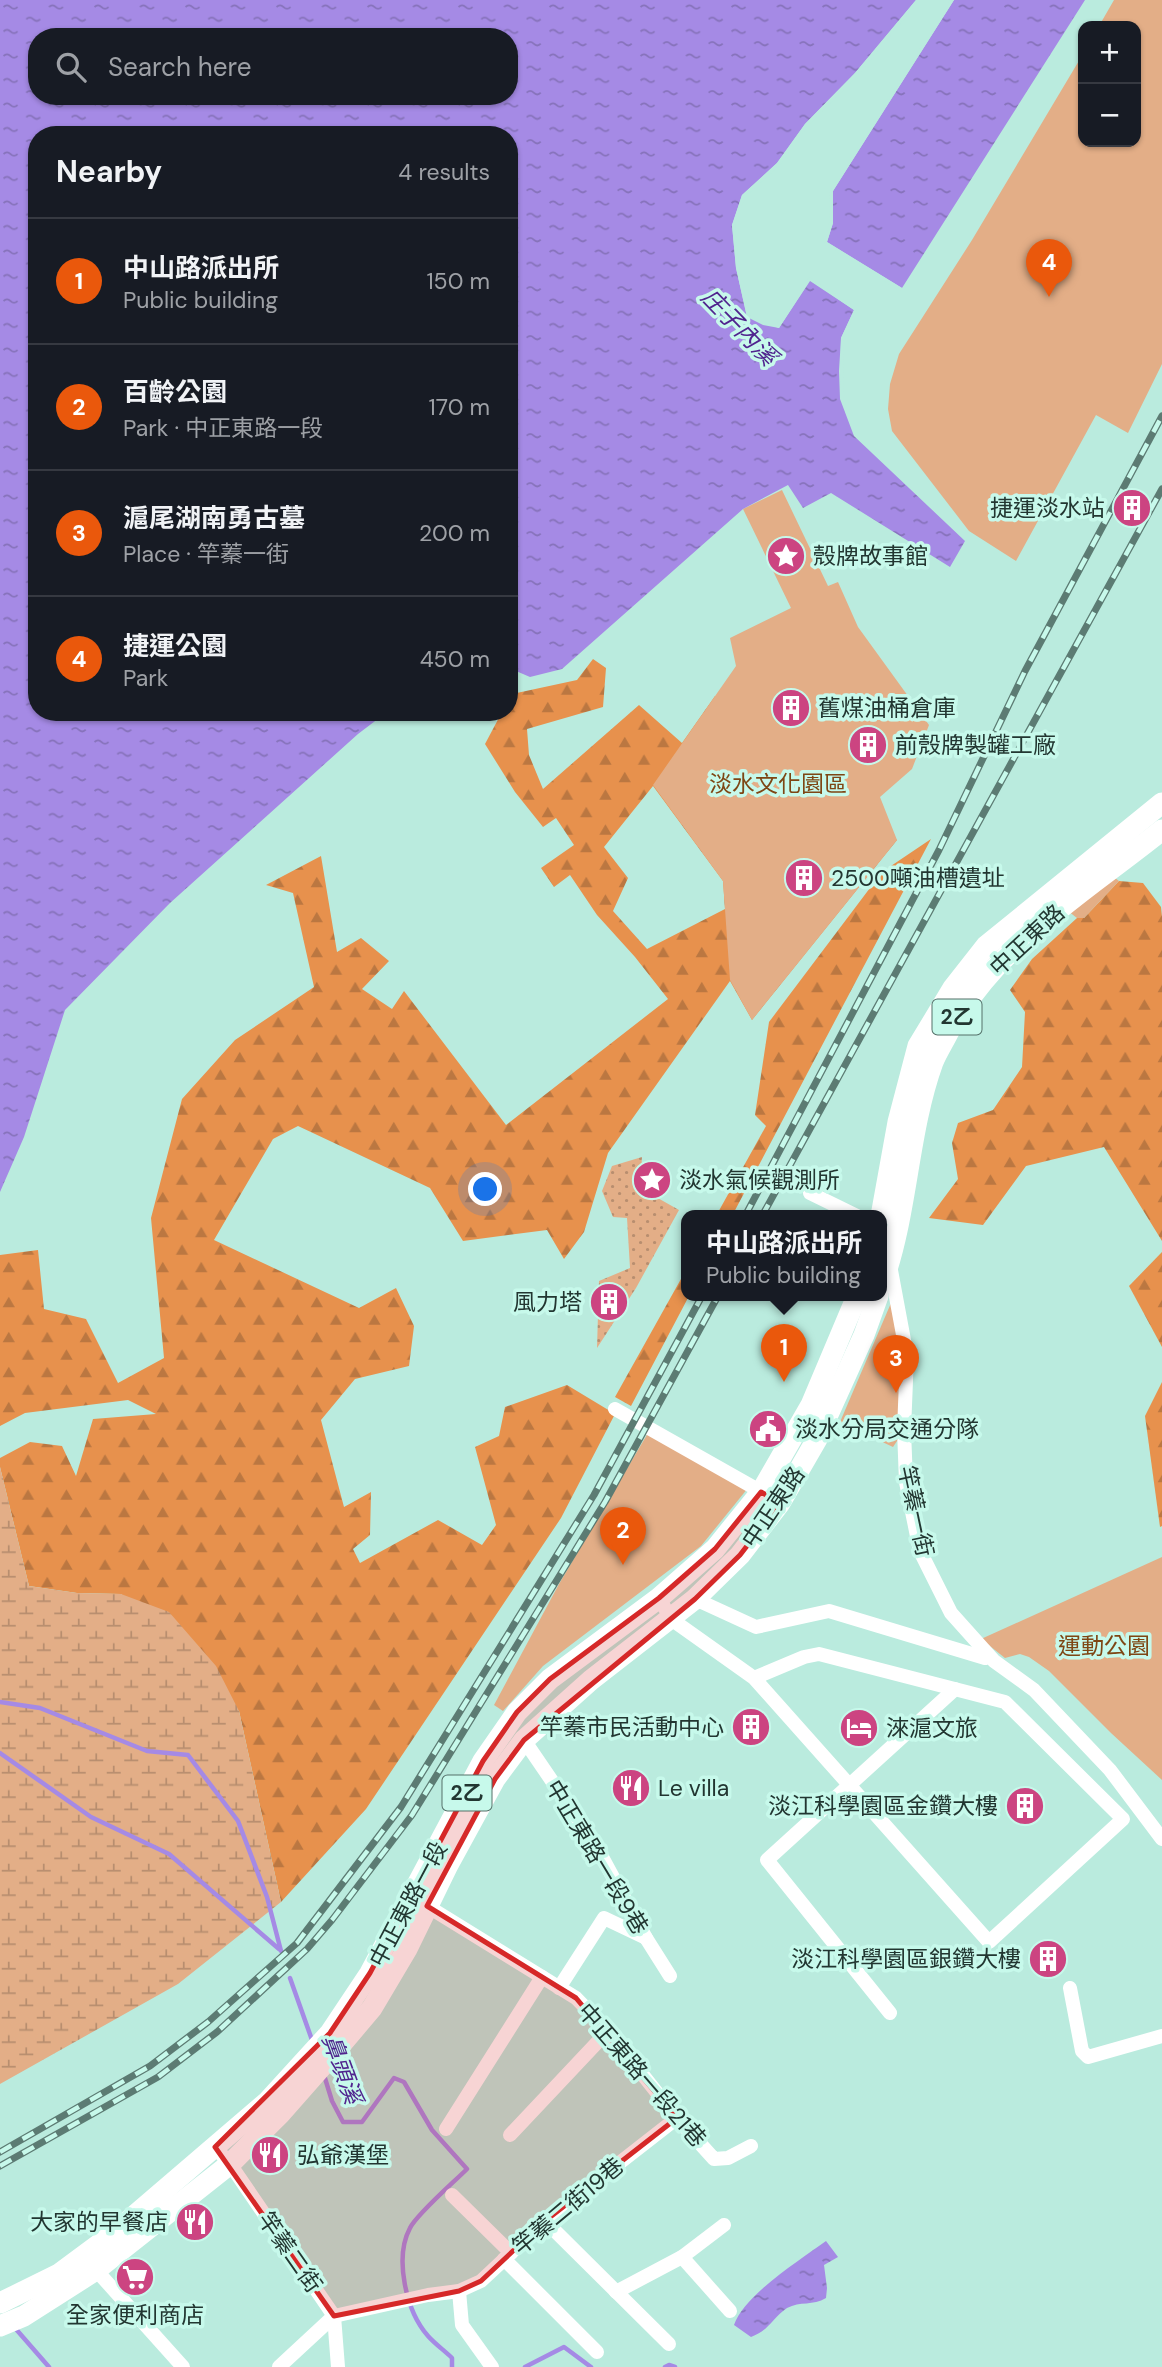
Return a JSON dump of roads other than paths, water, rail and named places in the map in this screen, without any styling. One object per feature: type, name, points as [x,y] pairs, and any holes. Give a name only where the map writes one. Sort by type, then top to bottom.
[{"type":"main road","name":"中正東路","points":[[882,1210],[898,1122],[918,1046],[953,988],[986,946],[1162,803]]},
{"type":"main road","name":"中正東路","points":[[887,1271],[912,1140],[934,1060],[964,1004],[1007,955],[1064,904],[1162,830]]},
{"type":"main road","name":"中正東路","points":[[659,1598],[715,1549],[761,1492],[811,1405],[855,1301]]},
{"type":"main road","name":"中正東路","points":[[671,1619],[740,1555],[780,1503],[817,1439],[864,1335],[876,1301]]},
{"type":"main road","name":"中正東路一段","points":[[334,2040],[483,1761],[517,1712],[550,1679],[659,1598]]},
{"type":"main road","name":"中正東路一段","points":[[334,2040],[372,2008],[407,1948],[495,1779],[524,1740],[591,1680],[671,1619]]},
{"type":"main road","name":"2乙","points":[[13,2306],[96,2270],[230,2164],[273,2108],[334,2040]]},
{"type":"main road","name":"2乙","points":[[0,2326],[13,2306],[113,2234],[215,2147],[273,2108]]},
{"type":"street","points":[[810,1193],[845,1210]]},
{"type":"street","name":"竿蓁一街","points":[[890,1263],[908,1356],[904,1430],[906,1482],[920,1551],[951,1613],[994,1661],[1034,1690],[1110,1770],[1162,1839]]},
{"type":"street","points":[[615,1409],[780,1503]]},
{"type":"street","points":[[659,1598],[671,1619],[754,1678],[989,1942],[1123,1819],[1005,1703],[819,1654],[804,1657],[754,1678]]},
{"type":"street","points":[[695,1599],[756,1627],[829,1611],[985,1658]]},
{"type":"street","points":[[890,2013],[767,1860],[955,1689]]},
{"type":"street","name":"中正東路一段9巷","points":[[524,1740],[595,1844],[670,1976]]},
{"type":"street","name":"中正東路一段21巷","points":[[427,1906],[576,1998],[608,2031],[677,2118],[714,2159],[728,2158],[751,2146]]},
{"type":"street","points":[[559,1988],[604,1918],[646,1938]]},
{"type":"street","points":[[446,2129],[542,1978]]},
{"type":"street","points":[[1070,1988],[1082,2051],[1088,2057],[1162,2036]]},
{"type":"street","points":[[510,2135],[608,2031]]},
{"type":"street","name":"竿蓁二街19巷","points":[[334,2316],[428,2295],[459,2291],[481,2281],[545,2221],[677,2118]]},
{"type":"street","name":"竿蓁二街","points":[[215,2147],[230,2164],[334,2316],[338,2367]]},
{"type":"street","points":[[452,2195],[597,2351]]},
{"type":"street","points":[[545,2221],[669,2344]]},
{"type":"street","points":[[616,2292],[682,2257],[724,2225]]},
{"type":"street","points":[[682,2257],[730,2311]]},
{"type":"street","points":[[96,2270],[183,2367]]},
{"type":"street","points":[[459,2291],[461,2325],[492,2367]]},
{"type":"street","points":[[279,2367],[334,2316]]},
{"type":"water","name":"庄子內溪","points":[[0,0],[916,0],[855,73],[805,124],[777,163],[742,195],[732,225],[736,268],[747,317],[779,328],[810,280],[854,310],[841,338],[839,371],[840,399],[854,436],[965,541],[950,567],[831,493],[803,508],[788,485],[743,509],[562,669],[530,677],[518,672],[518,126],[28,126],[28,721],[375,721],[170,903],[65,1010],[24,1137],[0,1192]]},
{"type":"water","points":[[954,0],[1085,0],[902,288],[827,242],[833,223],[833,191]]},
{"type":"water","points":[[826,2241],[838,2257],[824,2265],[826,2298],[787,2308],[763,2331],[751,2337],[734,2325],[749,2302],[761,2290]]},
{"type":"waterway","name":"鼻頭溪","points":[[0,1702],[40,1708],[147,1751],[188,1755],[238,1821],[267,1897],[281,1951]]},
{"type":"waterway","name":"鼻頭溪","points":[[0,1753],[91,1817],[169,1854],[279,1949]]},
{"type":"waterway","name":"鼻頭溪","points":[[290,1978],[312,2040]]},
{"type":"waterway","name":"鼻頭溪","points":[[324,2075],[332,2101],[343,2122],[362,2122],[394,2078],[404,2082],[432,2130],[467,2169],[414,2222],[405,2240],[403,2254],[405,2284],[414,2313],[428,2336],[452,2358],[452,2367]]},
{"type":"waterway","points":[[15,2328],[49,2367]]},
{"type":"waterway","name":"鼻頭溪","points":[[525,2367],[564,2347],[591,2367]]},
{"type":"waterway","name":"鼻頭溪","points":[[665,2367],[675,2367]]},
{"type":"railway","points":[[748,1210],[939,850],[1025,671],[1162,416]]},
{"type":"railway","points":[[765,1210],[1162,489]]},
{"type":"railway","points":[[0,2152],[150,2066],[208,2022],[297,1943],[401,1807],[594,1495],[699,1301]]},
{"type":"railway","points":[[0,2166],[158,2077],[217,2032],[307,1949],[332,1920],[412,1815],[605,1502],[715,1301]]},
{"type":"place","name":"捷運公園","points":[[1049,297]]},
{"type":"place","name":"捷運淡水站","points":[[1132,508]]},
{"type":"place","name":"殼牌故事館","points":[[786,556]]},
{"type":"place","name":"舊煤油桶倉庫","points":[[791,708]]},
{"type":"place","name":"前殼牌製罐工廠","points":[[868,745]]},
{"type":"place","name":"2500噸油槽遺址","points":[[804,878]]},
{"type":"place","name":"淡水氣候觀測所","points":[[652,1180]]},
{"type":"place","name":"風力塔","points":[[609,1302]]},
{"type":"place","name":"中山路派出所","points":[[784,1382]]},
{"type":"place","name":"滬尾湖南勇古墓","points":[[896,1393]]},
{"type":"place","name":"淡水分局交通分隊","points":[[768,1429]]},
{"type":"place","name":"百齡公園","points":[[623,1565]]},
{"type":"place","name":"竿蓁市民活動中心","points":[[751,1727]]},
{"type":"place","name":"淶滬文旅","points":[[859,1728]]},
{"type":"place","name":"Le villa","points":[[631,1788]]},
{"type":"place","name":"淡江科學園區金鑽大樓","points":[[1025,1806]]},
{"type":"place","name":"淡江科學園區銀鑽大樓","points":[[1048,1959]]},
{"type":"place","name":"弘爺漢堡","points":[[270,2155]]},
{"type":"place","name":"大家的早餐店","points":[[195,2222]]},
{"type":"place","name":"全家便利商店","points":[[135,2277]]},
{"type":"park label","name":"淡水文化園區","points":[[778,784]]},
{"type":"park label","name":"運動公園","points":[[1104,1646]]}]
